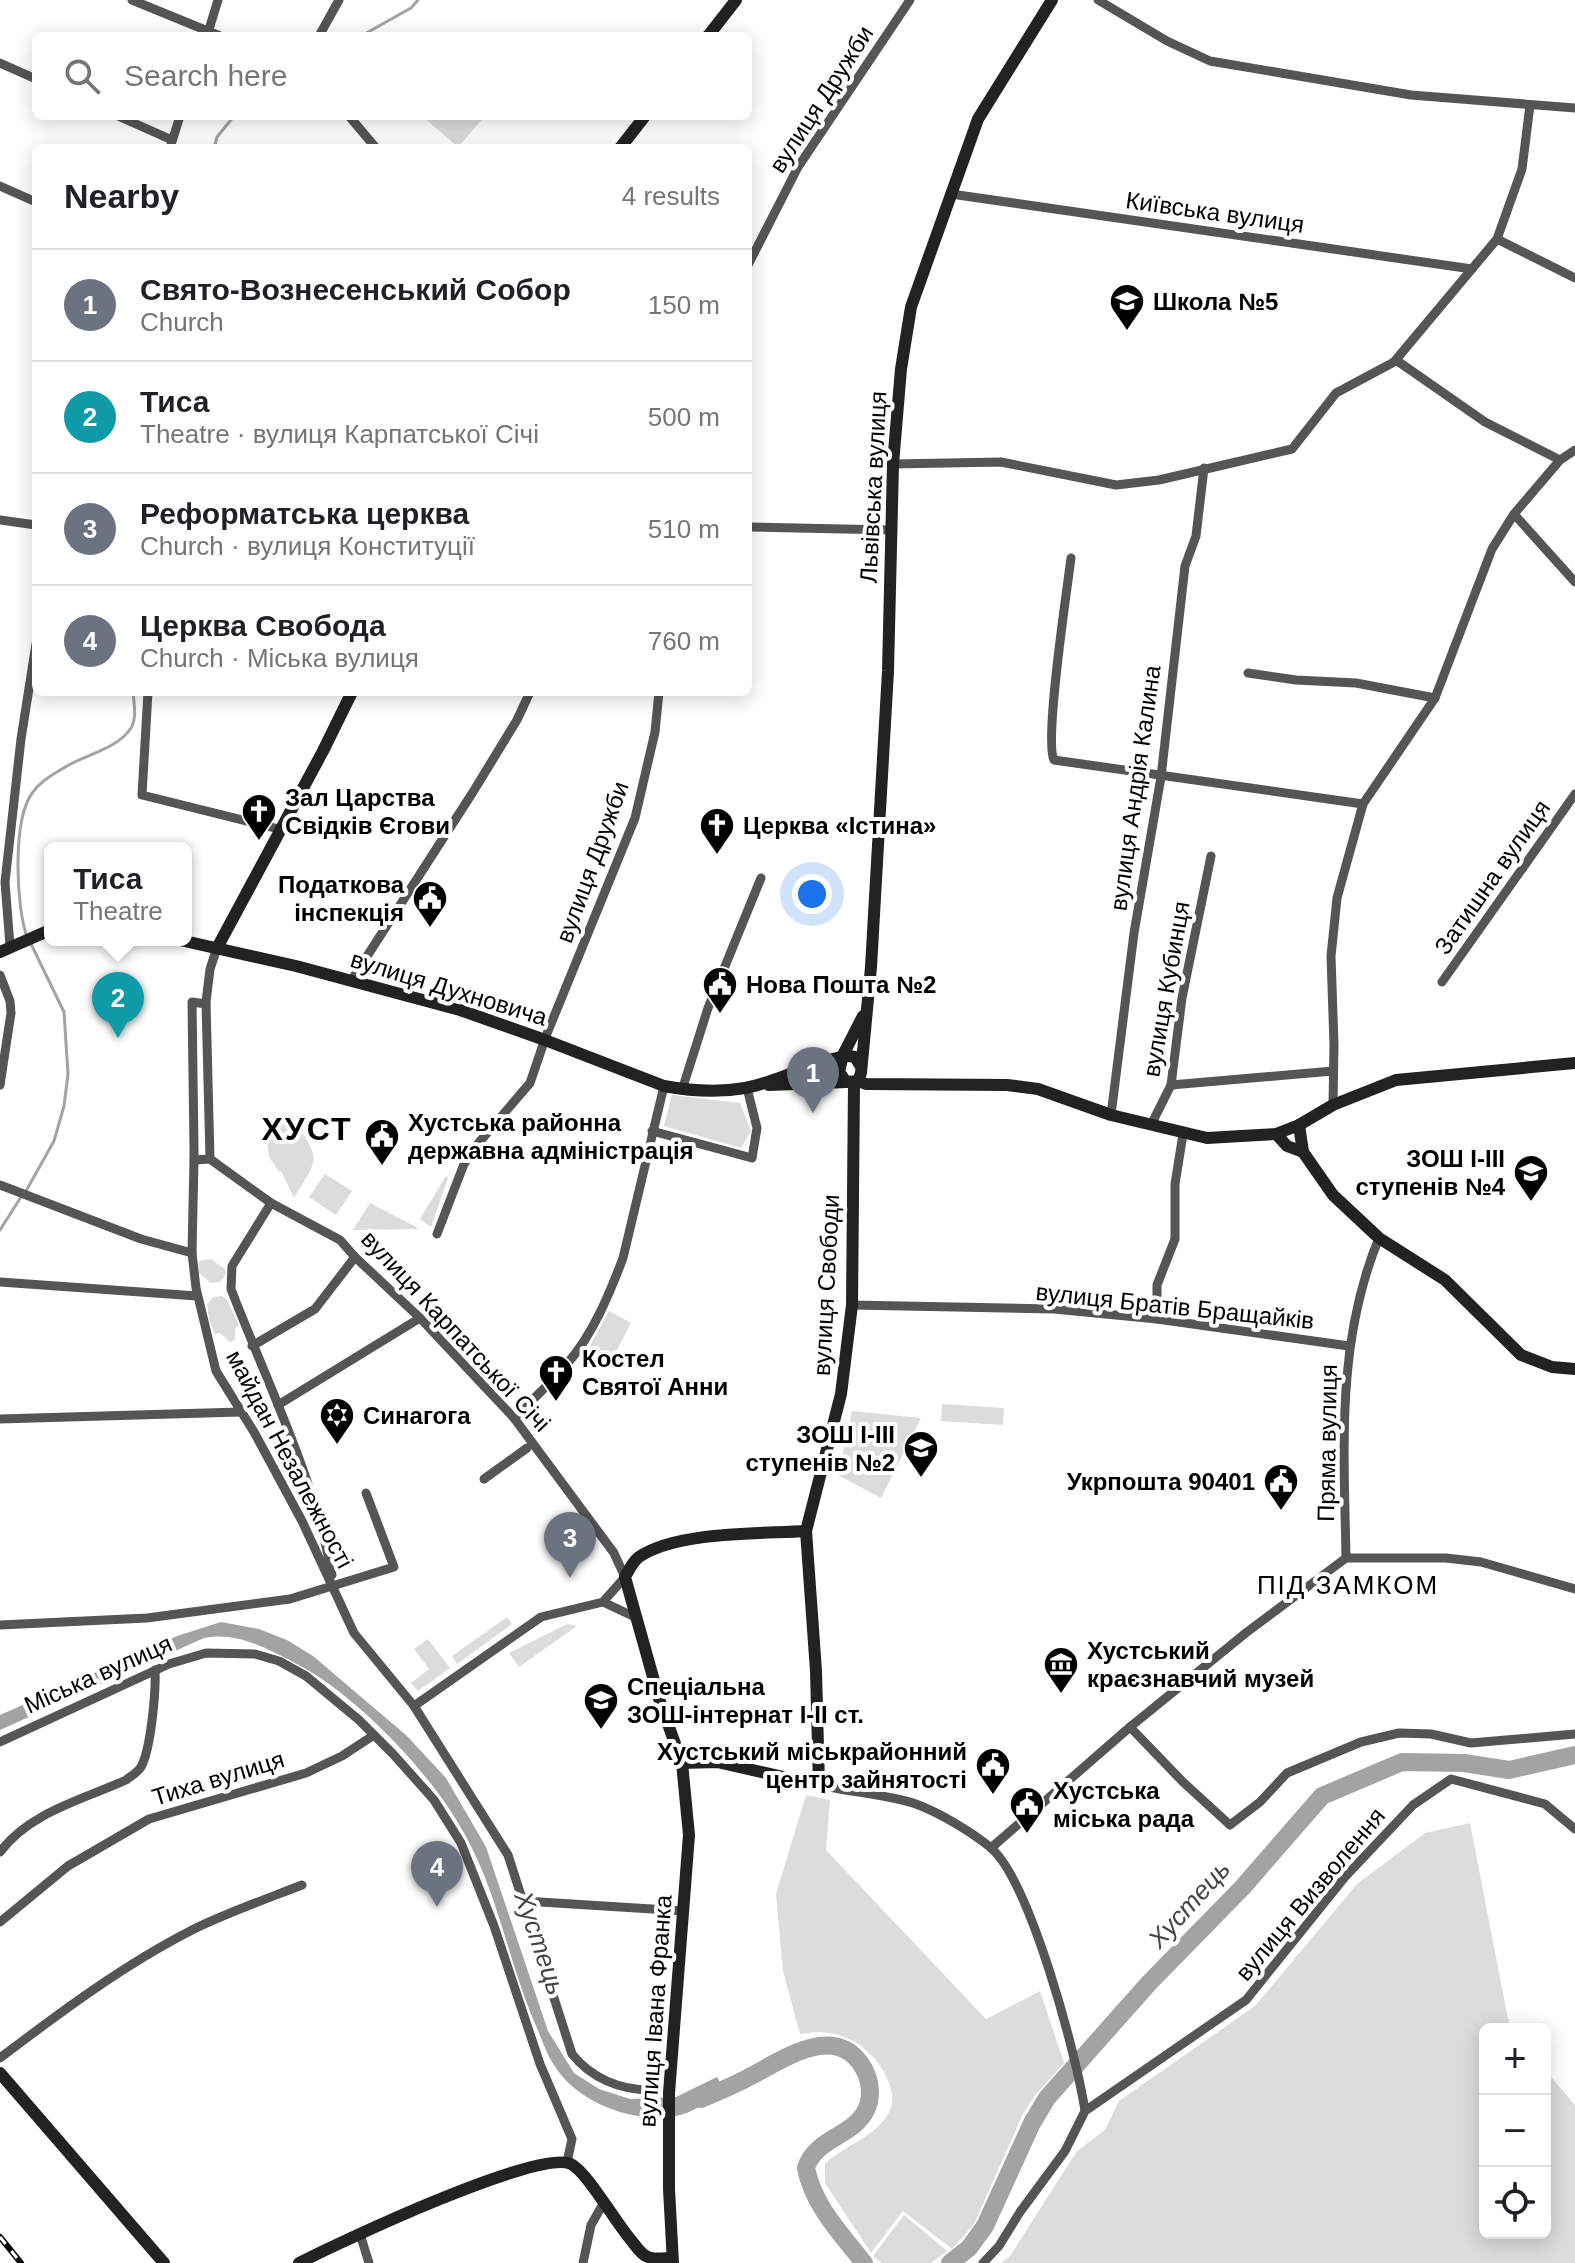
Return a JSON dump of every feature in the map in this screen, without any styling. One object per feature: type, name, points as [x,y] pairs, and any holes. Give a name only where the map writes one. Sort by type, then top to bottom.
[{"type":"main road","points":[[711,32],[736,0]]},
{"type":"main road","name":"Львівська вулиця","points":[[860,1065],[872,953],[888,671],[893,464],[901,369],[911,307],[978,119],[1052,0]]},
{"type":"main road","points":[[623,144],[642,120]]},
{"type":"main road","points":[[192,943],[217,948],[350,696]]},
{"type":"main road","points":[[11,946],[44,932]]},
{"type":"main road","name":"вулиця Духновича","points":[[217,948],[460,1010],[664,1086],[700,1092],[750,1087]]},
{"type":"main road","name":"Львівська вулиця","points":[[842,1056],[866,1010]]},
{"type":"main road","points":[[842,1056],[839,1072],[853,1082]]},
{"type":"main road","points":[[750,1087],[842,1056],[855,1057],[860,1065],[861,1073],[853,1082]]},
{"type":"main road","points":[[750,1087],[853,1082],[1007,1085],[1038,1089],[1111,1115],[1207,1138],[1276,1134],[1299,1125],[1333,1105],[1396,1080],[1575,1063]]},
{"type":"main road","name":"вулиця Свободи","points":[[819,1785],[816,1671],[806,1531],[841,1394],[852,1305],[853,1082]]},
{"type":"main road","points":[[1299,1125],[1303,1152],[1333,1195],[1379,1238],[1445,1280],[1521,1355],[1552,1367],[1575,1369]]},
{"type":"main road","points":[[1276,1134],[1287,1146],[1303,1152]]},
{"type":"main road","points":[[625,1577],[642,1555],[676,1542],[713,1536],[806,1531]]},
{"type":"main road","name":"вулиця Карпатської Січі","points":[[625,1577],[660,1702],[682,1763]]},
{"type":"main road","points":[[682,1763],[717,1762],[819,1785]]},
{"type":"main road","name":"вулиця Івана Франка","points":[[672,2261],[669,2093],[689,1835],[682,1763]]},
{"type":"main road","points":[[0,2073],[164,2263]]},
{"type":"main road","points":[[299,2263],[360,2234],[533,2166],[559,2161],[567,2162],[583,2174],[643,2255],[672,2261]]},
{"type":"street","points":[[132,0],[204,32]]},
{"type":"street","points":[[209,32],[218,0]]},
{"type":"street","points":[[321,32],[339,0]]},
{"type":"street","name":"вулиця Дружби","points":[[752,257],[798,167],[910,0]]},
{"type":"street","points":[[1098,0],[1167,41],[1210,61],[1411,95],[1575,108]]},
{"type":"street","points":[[0,63],[32,77]]},
{"type":"street","points":[[893,464],[1001,462],[1116,485],[1159,480],[1292,449],[1336,393],[1396,360],[1497,239],[1522,169],[1530,105]]},
{"type":"street","points":[[126,120],[171,144],[179,120]]},
{"type":"street","points":[[352,120],[373,144]]},
{"type":"street","points":[[0,186],[32,200]]},
{"type":"street","name":"Київська вулиця","points":[[951,194],[1472,269]]},
{"type":"street","points":[[1497,239],[1575,278]]},
{"type":"street","points":[[1396,360],[1485,422],[1560,460]]},
{"type":"street","points":[[1333,1105],[1331,956],[1335,912],[1363,804],[1435,698],[1492,549],[1514,514],[1560,460],[1575,450]]},
{"type":"street","name":"вулиця Андрія Калина","points":[[1111,1115],[1134,933],[1161,777],[1185,566],[1196,536],[1204,468]]},
{"type":"street","points":[[1514,514],[1575,582]]},
{"type":"street","points":[[0,520],[32,524]]},
{"type":"street","points":[[752,527],[890,530]]},
{"type":"street","points":[[1071,558],[1050,749],[1054,760],[1363,804]]},
{"type":"street","points":[[11,946],[5,882],[32,669]]},
{"type":"street","points":[[1248,673],[1296,680],[1356,683],[1435,698]]},
{"type":"street","points":[[148,696],[142,795],[279,829]]},
{"type":"street","points":[[351,981],[480,781],[528,696]]},
{"type":"street","name":"вулиця Дружби","points":[[437,1234],[464,1164],[530,1083],[635,818],[655,732],[659,696]]},
{"type":"street","name":"Затишна вулиця","points":[[1442,982],[1575,794]]},
{"type":"street","name":"вулиця Кубинця","points":[[1151,1125],[1171,1085],[1182,998],[1211,856]]},
{"type":"street","points":[[682,1090],[708,1008],[761,878]]},
{"type":"street","points":[[206,1003],[192,1002],[194,1160],[210,1159],[206,1003],[210,969],[217,948]]},
{"type":"street","points":[[0,975],[11,1013],[0,1085]]},
{"type":"street","points":[[1171,1085],[1333,1071]]},
{"type":"street","points":[[514,1418],[568,1363],[582,1344],[613,1286],[623,1258],[664,1086]]},
{"type":"street","points":[[652,1131],[752,1158],[757,1128],[750,1087]]},
{"type":"street","points":[[1157,1319],[1157,1285],[1175,1239],[1175,1184],[1183,1134]]},
{"type":"street","name":"вулиця Карпатської Січі","points":[[210,1159],[271,1203],[340,1240],[420,1318],[514,1418],[610,1546],[625,1577]]},
{"type":"street","name":"майдан Незалежності","points":[[194,1160],[192,1295],[216,1371],[254,1432],[302,1521],[354,1633],[414,1706],[508,1855],[572,2054],[578,2062],[607,2082],[619,2087],[650,2090]]},
{"type":"street","points":[[0,1185],[141,1239],[191,1253]]},
{"type":"street","name":"майдан Незалежності","points":[[271,1203],[232,1266],[231,1289],[307,1485],[327,1549],[334,1587]]},
{"type":"street","name":"Пряма вулиця","points":[[1346,1558],[1343,1401],[1349,1346],[1364,1272],[1379,1238]]},
{"type":"street","points":[[252,1346],[315,1309],[355,1257]]},
{"type":"street","points":[[0,1282],[192,1295]]},
{"type":"street","name":"вулиця Братів Бращайків","points":[[852,1305],[1054,1309],[1157,1319],[1349,1346]]},
{"type":"street","points":[[278,1405],[420,1318]]},
{"type":"street","points":[[0,1419],[240,1412]]},
{"type":"street","points":[[484,1479],[527,1448]]},
{"type":"street","points":[[0,1625],[147,1618],[290,1599],[394,1567],[366,1493]]},
{"type":"street","points":[[991,1848],[1130,1727],[1247,1632],[1346,1558],[1446,1558],[1481,1562],[1575,1589]]},
{"type":"street","points":[[414,1706],[541,1617],[603,1602],[625,1577]]},
{"type":"street","points":[[603,1602],[637,1618]]},
{"type":"street","name":"Міська вулиця","points":[[0,1742],[155,1670],[206,1653],[244,1652],[268,1657],[306,1676],[374,1735],[434,1800],[468,1857],[540,2064],[572,2139],[567,2162]]},
{"type":"street","points":[[0,1852],[29,1823],[126,1780],[139,1770],[155,1695],[155,1670]]},
{"type":"street","points":[[1130,1727],[1230,1825],[1260,1802],[1287,1773],[1361,1742],[1399,1733],[1431,1734],[1471,1743],[1575,1734]]},
{"type":"street","name":"Тиха вулиця","points":[[0,1922],[68,1866],[149,1819],[306,1773],[342,1756],[374,1735]]},
{"type":"street","name":"вулиця Визволення","points":[[1085,2111],[1246,2000],[1365,1856],[1413,1805],[1451,1779],[1545,1804],[1575,1829]]},
{"type":"street","points":[[819,1785],[916,1805],[958,1826],[991,1848],[1002,1860],[1024,1901],[1047,1967],[1081,2083],[1085,2111],[1065,2151],[999,2246],[983,2263]]},
{"type":"street","points":[[0,2058],[75,2002],[176,1939],[302,1885]]},
{"type":"street","points":[[524,1901],[684,1911]]},
{"type":"street","points":[[583,2263],[591,2225],[603,2204]]},
{"type":"street","points":[[360,2234],[369,2263]]},
{"type":"shaded area","points":[[427,120],[482,120],[461,144],[455,144]]},
{"type":"shaded area","points":[[672,1095],[740,1103],[751,1131],[741,1148],[664,1126]]},
{"type":"shaded area","points":[[295,1121],[314,1160],[294,1198],[281,1171],[269,1157],[265,1125]]},
{"type":"shaded area","points":[[325,1174],[352,1191],[336,1215],[309,1197]]},
{"type":"shaded area","points":[[446,1176],[448,1178],[431,1227],[420,1219]]},
{"type":"shaded area","points":[[370,1203],[420,1229],[353,1230]]},
{"type":"shaded area","points":[[211,1259],[225,1269],[226,1274],[220,1282],[211,1283],[199,1273],[199,1261]]},
{"type":"shaded area","points":[[222,1296],[239,1325],[235,1329],[235,1340],[230,1342],[220,1333],[215,1334],[209,1319],[207,1304],[213,1297]]},
{"type":"shaded area","points":[[609,1311],[631,1323],[608,1367],[585,1355]]},
{"type":"shaded area","points":[[942,1404],[1004,1408],[1003,1425],[941,1421]]},
{"type":"shaded area","points":[[852,1411],[921,1418],[881,1498],[838,1475]]},
{"type":"shaded area","points":[[507,1617],[512,1624],[457,1664],[452,1656]]},
{"type":"shaded area","points":[[221,1622],[259,1629],[287,1640],[313,1656],[407,1736],[446,1778],[486,1847],[548,2031],[574,2073],[599,2089],[630,2099],[676,2097],[717,2077],[726,2093],[676,2116],[642,2117],[608,2108],[592,2100],[564,2078],[549,2056],[527,2002],[476,1856],[450,1810],[412,1761],[367,1715],[318,1677],[274,1652],[240,1639],[204,1638],[0,1730],[0,1715],[177,1636]]},
{"type":"shaded area","points":[[567,1624],[577,1626],[519,1667],[509,1653]]},
{"type":"shaded area","points":[[428,1639],[450,1668],[418,1691],[411,1683],[429,1669],[414,1649]]},
{"type":"shaded area","points":[[806,1795],[830,1800],[826,1850],[986,2019],[1040,1991],[1064,2063],[1023,2114],[974,2224],[952,2249],[903,2211],[871,2253],[825,2183],[825,2164],[871,2133],[886,2117],[892,2098],[884,2072],[859,2044],[826,2032],[800,2034],[783,1971],[776,1894]]},
{"type":"shaded area","points":[[1470,1823],[1509,2023],[1479,2023],[1479,2239],[1551,2239],[1551,2077],[1575,2105],[1575,2263],[1001,2263],[1010,2256],[1077,2151],[1105,2130],[1119,2101],[1255,2006],[1357,1884],[1425,1833]]},
{"type":"shaded area","points":[[904,2215],[947,2251],[931,2263],[882,2263],[873,2256]]},
{"type":"waterway","points":[[368,32],[411,8],[418,0]]},
{"type":"waterway","points":[[215,144],[231,120]]},
{"type":"waterway","points":[[27,937],[20,905],[18,863],[26,804],[50,776],[125,736],[134,720],[133,696]]},
{"type":"waterway","points":[[26,1191],[54,1141],[64,1106],[68,1074],[64,1012],[31,944]]},
{"type":"waterway","points":[[0,1230],[21,1197]]},
{"type":"waterway","name":"Хустець","points":[[950,2263],[969,2248],[985,2226],[1032,2123],[1047,2098],[1149,1983],[1242,1888],[1322,1796],[1402,1762],[1464,1763],[1509,1770],[1575,1755]]},
{"type":"waterway","name":"Хустець","points":[[701,2099],[810,2048],[840,2047],[853,2055],[868,2079],[870,2095],[866,2110],[853,2126],[817,2150],[806,2168],[821,2207],[864,2263]]},
{"type":"railway","points":[[0,2237],[21,2263]]},
{"type":"place","name":"Школа №5","points":[[1127,332]]},
{"type":"place","name":"Зал Царства Свідків Єгови","points":[[259,842]]},
{"type":"place","name":"Церква «Істина»","points":[[717,856]]},
{"type":"place","name":"Податкова інспекція","points":[[430,929]]},
{"type":"place","name":"Нова Пошта №2","points":[[720,1015]]},
{"type":"place","name":"Тиса","points":[[118,1038]]},
{"type":"place","name":"Свято-Вознесенський Собор","points":[[813,1113]]},
{"type":"place","name":"Хустська районна державна адміністрація","points":[[382,1167]]},
{"type":"place","name":"ЗОШ І-ІІІ ступенів №4","points":[[1531,1203]]},
{"type":"place","name":"Костел Святої Анни","points":[[556,1403]]},
{"type":"place","name":"Синагога","points":[[337,1446]]},
{"type":"place","name":"ЗОШ І-ІІІ ступенів №2","points":[[921,1479]]},
{"type":"place","name":"Укрпошта 90401","points":[[1281,1512]]},
{"type":"place","name":"Реформатська церква","points":[[570,1578]]},
{"type":"place","name":"Хустський краєзнавчий музей","points":[[1061,1695]]},
{"type":"place","name":"Спеціальна ЗОШ-інтернат І-ІІ ст.","points":[[601,1731]]},
{"type":"place","name":"Хустський міськрайонний центр зайнятості","points":[[993,1796]]},
{"type":"place","name":"Хустська міська рада","points":[[1027,1835]]},
{"type":"place","name":"Церква Свобода","points":[[437,1907]]},
{"type":"district","name":"ХУСТ","points":[[307,1129]]},
{"type":"district","name":"ПІД ЗАМКОМ","points":[[1348,1585]]}]
